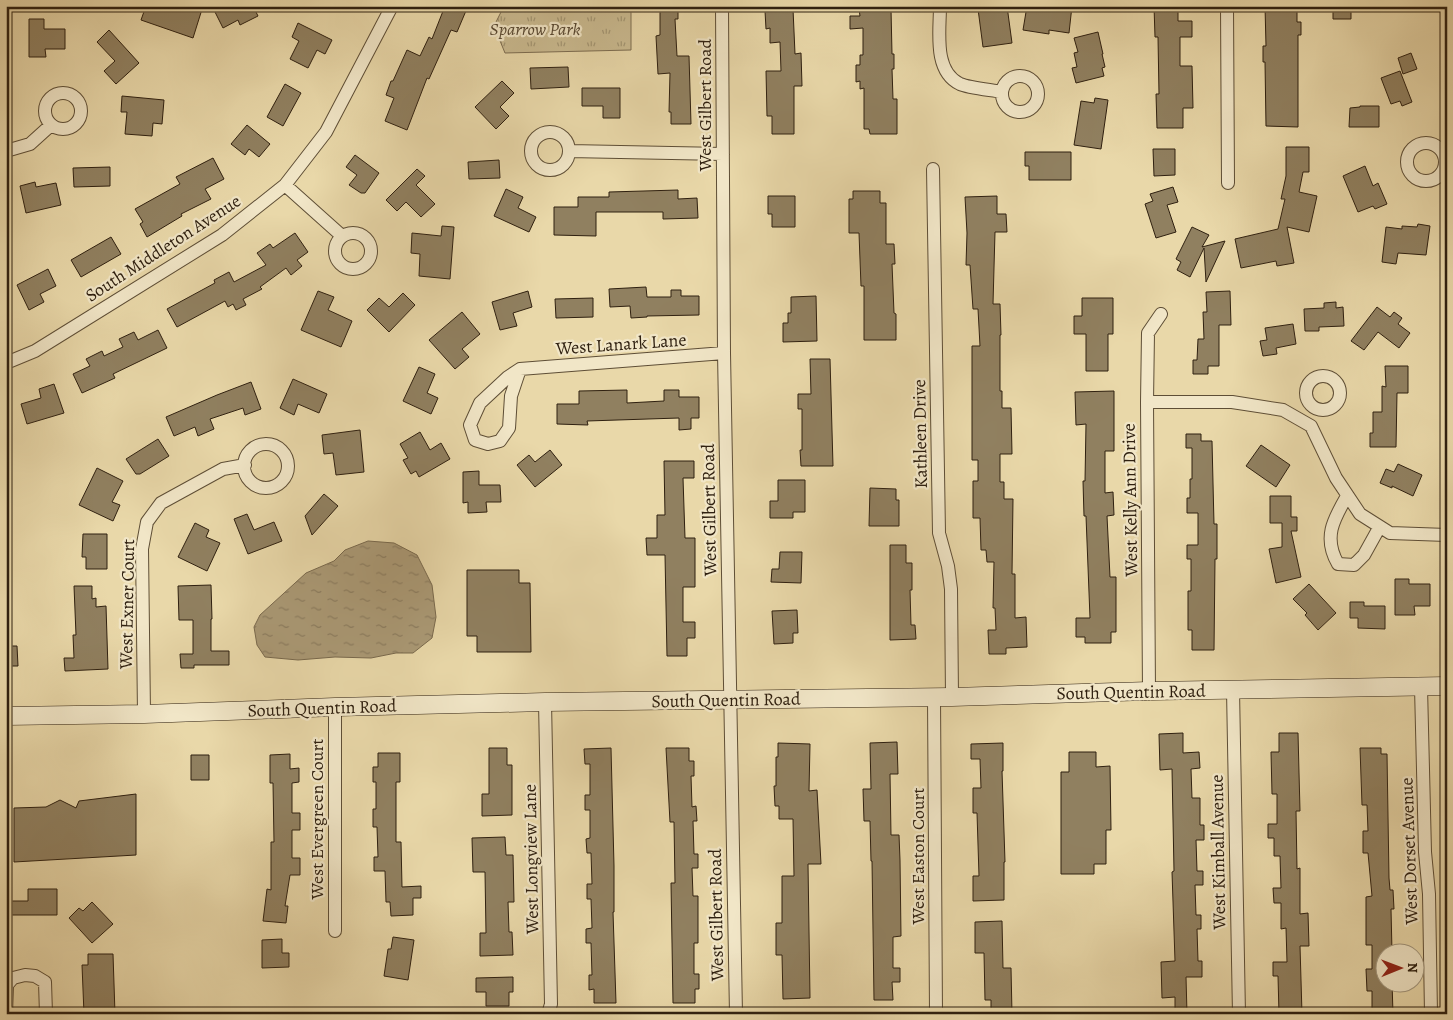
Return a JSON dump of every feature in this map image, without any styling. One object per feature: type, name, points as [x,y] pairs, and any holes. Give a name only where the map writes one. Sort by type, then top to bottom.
[{"type":"main road","name":"South Quentin Road","points":[[6,716],[144,714],[545,702],[952,697],[1149,691],[1447,686]]},
{"type":"street","name":"South Middleton Avenue","points":[[6,363],[35,351],[222,235],[285,185],[326,132],[392,6]]},
{"type":"street","name":"West Gilbert Road","points":[[722,6],[724,353],[736,1014]]},
{"type":"street","points":[[940,6],[941,58],[947,73],[961,84],[1002,92]]},
{"type":"street","points":[[1227,6],[1228,183]]},
{"type":"street","points":[[6,151],[30,144],[51,125]]},
{"type":"street","points":[[569,151],[723,154]]},
{"type":"street","name":"Kathleen Drive","points":[[932,169],[939,533],[948,566],[951,589],[952,697]]},
{"type":"street","points":[[285,185],[342,236]]},
{"type":"street","name":"West Kelly Ann Drive","points":[[1149,691],[1148,333],[1162,314]]},
{"type":"street","name":"West Lanark Lane","points":[[520,369],[724,353]]},
{"type":"street","points":[[520,369],[511,396],[509,428],[500,441],[488,444],[475,440],[470,425],[480,402],[520,369]]},
{"type":"street","points":[[1147,402],[1232,402],[1283,410],[1312,426],[1347,496],[1360,514],[1379,528],[1390,533],[1447,535]]},
{"type":"street","points":[[1301,420],[1312,406]]},
{"type":"street","name":"West Exner Court","points":[[144,714],[142,549],[147,522],[161,503],[222,469],[245,465]]},
{"type":"street","points":[[1347,496],[1334,518],[1330,532],[1332,553],[1338,564],[1354,565],[1364,555],[1379,528]]},
{"type":"street","name":"West Dorset Avenue","points":[[1421,686],[1425,852],[1429,894],[1431,1014]]},
{"type":"street","name":"West Kimball Avenue","points":[[1233,690],[1238,1014]]},
{"type":"street","name":"West Easton Court","points":[[934,697],[936,1014]]},
{"type":"street","name":"West Longview Lane","points":[[545,702],[551,1004],[548,1014]]},
{"type":"street","name":"West Evergreen Court","points":[[335,707],[335,931]]},
{"type":"street","points":[[6,1014],[7,985],[13,978],[25,975],[35,976],[45,982],[46,1014]]},
{"type":"green space","name":"Sparrow Park","points":[[504,6],[631,6],[631,50],[505,53],[494,26]]},
{"type":"water","points":[[368,541],[394,543],[417,555],[432,585],[436,617],[432,638],[413,653],[396,653],[371,658],[335,657],[298,660],[265,657],[257,645],[254,627],[260,615],[306,573],[334,561],[345,550]]},
{"type":"building","points":[[146,6],[165,6],[177,10],[178,6],[203,6],[193,38],[141,20]]},
{"type":"building","points":[[212,6],[253,6],[258,16],[240,25],[238,20],[223,28]]},
{"type":"building","points":[[445,6],[468,6],[457,32],[451,30],[429,79],[427,78],[407,130],[385,121],[394,98],[386,95],[407,50],[420,56],[429,37],[432,39]]},
{"type":"building","points":[[660,6],[678,6],[678,19],[675,19],[677,56],[689,56],[691,124],[671,124],[671,112],[669,112],[670,73],[658,74],[656,36],[660,35]]},
{"type":"building","points":[[986,6],[1007,6],[1012,43],[983,47],[978,9],[986,8]]},
{"type":"building","points":[[1027,6],[1072,6],[1069,33],[1049,30],[1049,34],[1023,30]]},
{"type":"building","points":[[1154,6],[1178,6],[1178,21],[1192,21],[1192,37],[1180,37],[1180,66],[1192,66],[1193,108],[1183,108],[1183,128],[1157,128],[1156,94],[1159,94],[1158,37],[1155,37]]},
{"type":"building","points":[[1265,6],[1297,6],[1297,22],[1301,22],[1301,35],[1298,35],[1298,127],[1266,126],[1265,62],[1263,62],[1263,46],[1266,46]]},
{"type":"building","points":[[1333,6],[1351,6],[1351,19],[1333,19]]},
{"type":"building","points":[[793,9],[795,54],[801,53],[802,86],[794,86],[794,134],[772,134],[772,116],[767,116],[766,71],[781,71],[780,42],[770,43],[770,28],[766,29],[765,11]]},
{"type":"building","points":[[859,9],[891,9],[892,54],[894,54],[894,69],[892,69],[893,99],[897,99],[897,134],[870,134],[869,129],[864,129],[864,88],[860,89],[860,81],[856,82],[856,65],[860,65],[860,55],[863,55],[863,28],[850,29],[850,16],[860,16]]},
{"type":"building","points":[[29,19],[44,19],[44,29],[65,29],[65,49],[45,49],[46,57],[29,57]]},
{"type":"building","points":[[298,23],[332,40],[325,54],[317,50],[308,68],[290,59],[299,41],[292,37]]},
{"type":"building","points":[[109,30],[139,63],[116,84],[104,71],[115,61],[97,42]]},
{"type":"building","points":[[1098,32],[1105,67],[1102,68],[1104,76],[1076,83],[1072,68],[1077,67],[1074,53],[1078,52],[1074,38]]},
{"type":"building","points":[[1411,53],[1417,69],[1403,74],[1398,58]]},
{"type":"building","points":[[568,67],[569,87],[531,89],[530,68]]},
{"type":"building","points":[[1400,71],[1412,102],[1402,106],[1400,101],[1391,104],[1381,78]]},
{"type":"building","points":[[502,81],[514,93],[500,107],[509,116],[496,129],[475,107]]},
{"type":"building","points":[[285,84],[301,93],[283,126],[267,117]]},
{"type":"building","points":[[582,88],[620,88],[620,118],[603,118],[603,106],[582,106]]},
{"type":"building","points":[[122,96],[164,100],[162,124],[153,123],[152,136],[125,134],[127,112],[121,112]]},
{"type":"building","points":[[1095,98],[1108,100],[1101,149],[1074,145],[1081,101],[1094,103]]},
{"type":"building","points":[[1379,106],[1379,127],[1349,127],[1350,108]]},
{"type":"building","points":[[247,125],[270,144],[259,157],[249,149],[245,155],[231,144]]},
{"type":"building","points":[[1286,147],[1309,147],[1309,172],[1303,172],[1299,192],[1317,196],[1309,232],[1287,227],[1294,263],[1277,266],[1276,261],[1241,268],[1235,239],[1278,229],[1285,199],[1281,199],[1286,176]]},
{"type":"building","points":[[1153,149],[1175,149],[1175,175],[1154,176]]},
{"type":"building","points":[[1025,152],[1071,152],[1071,180],[1029,180],[1029,166],[1025,166]]},
{"type":"building","points":[[355,155],[379,173],[365,193],[361,193],[349,185],[357,175],[346,167]]},
{"type":"building","points":[[213,158],[224,179],[205,189],[211,199],[181,214],[182,216],[147,237],[140,224],[143,222],[135,209],[180,184],[176,177]]},
{"type":"building","points":[[499,160],[500,178],[469,179],[468,162]]},
{"type":"building","points":[[1365,166],[1373,186],[1378,183],[1387,204],[1375,209],[1373,206],[1358,212],[1343,176]]},
{"type":"building","points":[[110,167],[110,186],[74,187],[73,168]]},
{"type":"building","points":[[417,169],[425,176],[416,185],[435,204],[421,217],[406,202],[397,211],[386,200]]},
{"type":"building","points":[[35,182],[36,187],[56,183],[61,205],[26,213],[20,186]]},
{"type":"building","points":[[1173,187],[1178,202],[1167,205],[1176,232],[1156,238],[1145,204],[1153,201],[1150,194]]},
{"type":"building","points":[[506,189],[523,197],[518,208],[536,217],[529,232],[494,216]]},
{"type":"building","points":[[678,190],[678,199],[697,198],[698,218],[663,219],[663,212],[596,212],[596,236],[554,235],[554,207],[578,207],[578,197],[609,197],[609,192]]},
{"type":"building","points":[[853,191],[880,191],[880,203],[886,203],[886,244],[894,244],[895,264],[892,264],[896,340],[864,340],[864,286],[861,286],[859,233],[849,233],[849,199],[853,199]]},
{"type":"building","points":[[768,196],[795,196],[795,227],[772,227],[772,214],[768,214]]},
{"type":"building","points":[[997,196],[997,214],[1006,214],[1007,232],[995,232],[993,304],[1000,304],[1000,391],[1002,391],[1002,408],[1011,408],[1012,454],[1000,454],[1000,482],[1004,482],[1004,499],[1013,499],[1012,574],[1015,574],[1015,618],[1026,617],[1027,647],[1006,648],[1006,654],[989,654],[988,630],[996,630],[995,608],[993,608],[994,562],[987,562],[986,550],[981,550],[980,518],[973,518],[973,481],[978,481],[978,460],[972,460],[972,346],[980,346],[978,309],[973,309],[970,265],[966,265],[965,197]]},
{"type":"building","points":[[1418,224],[1430,226],[1426,255],[1398,253],[1396,264],[1382,262],[1386,227],[1402,229],[1402,226],[1417,227]]},
{"type":"building","points":[[442,226],[454,227],[450,279],[419,276],[420,254],[411,253],[412,233],[441,236]]},
{"type":"building","points":[[1192,227],[1209,235],[1202,247],[1225,241],[1206,282],[1204,248],[1190,277],[1177,270],[1181,262],[1176,259]]},
{"type":"building","points":[[295,233],[308,252],[297,260],[302,266],[291,275],[286,268],[260,287],[262,289],[243,299],[246,305],[236,310],[233,304],[228,307],[225,301],[177,327],[167,309],[215,283],[214,280],[229,272],[234,282],[266,265],[257,253],[270,244],[273,248]]},
{"type":"building","points":[[111,237],[121,254],[81,277],[71,260]]},
{"type":"building","points":[[48,269],[56,286],[40,294],[44,302],[29,310],[17,285]]},
{"type":"building","points":[[646,287],[647,297],[671,297],[671,290],[681,290],[681,296],[699,296],[699,315],[631,318],[630,306],[610,307],[609,289]]},
{"type":"building","points":[[318,291],[334,297],[328,310],[352,321],[341,347],[301,330]]},
{"type":"building","points":[[528,291],[532,307],[513,313],[517,326],[500,330],[492,302]]},
{"type":"building","points":[[1230,291],[1231,325],[1219,325],[1219,366],[1208,366],[1208,374],[1193,374],[1193,360],[1197,360],[1198,339],[1204,339],[1203,312],[1207,312],[1206,292]]},
{"type":"building","points":[[403,293],[415,305],[389,332],[367,310],[379,298],[389,307]]},
{"type":"building","points":[[816,296],[817,341],[783,342],[783,323],[788,323],[788,313],[791,313],[791,297]]},
{"type":"building","points":[[593,298],[593,317],[556,318],[555,299]]},
{"type":"building","points":[[1082,298],[1113,298],[1113,334],[1108,334],[1108,371],[1086,371],[1086,334],[1074,334],[1074,316],[1082,316]]},
{"type":"building","points":[[1336,302],[1336,308],[1343,307],[1344,326],[1319,327],[1319,331],[1305,331],[1304,309],[1324,308],[1324,303]]},
{"type":"building","points":[[1377,307],[1390,317],[1394,312],[1402,318],[1398,324],[1410,333],[1399,348],[1378,332],[1364,350],[1351,341]]},
{"type":"building","points":[[462,312],[480,334],[462,349],[469,357],[455,369],[429,340]]},
{"type":"building","points":[[1293,324],[1296,344],[1276,348],[1277,354],[1263,356],[1260,341],[1267,340],[1265,328]]},
{"type":"building","points":[[158,330],[167,348],[113,374],[115,378],[82,393],[73,374],[90,366],[86,359],[102,351],[104,356],[123,347],[119,339],[134,332],[138,340]]},
{"type":"building","points":[[810,359],[830,359],[833,466],[801,466],[802,409],[798,409],[798,394],[811,394]]},
{"type":"building","points":[[1385,366],[1408,366],[1408,393],[1397,393],[1396,447],[1370,447],[1370,433],[1373,433],[1373,412],[1382,412],[1382,386],[1386,387]]},
{"type":"building","points":[[419,367],[435,374],[427,393],[438,398],[431,414],[403,401]]},
{"type":"building","points":[[293,379],[327,394],[319,413],[298,404],[294,415],[280,408]]},
{"type":"building","points":[[251,382],[261,409],[245,415],[243,408],[210,419],[214,429],[198,436],[195,427],[174,436],[166,417]]},
{"type":"building","points":[[54,384],[64,413],[27,424],[21,404],[41,398],[39,389]]},
{"type":"building","points":[[627,390],[627,403],[664,401],[664,390],[679,390],[679,397],[699,397],[699,418],[691,418],[691,429],[679,430],[679,418],[587,421],[588,425],[557,424],[557,404],[579,404],[579,391]]},
{"type":"building","points":[[1114,391],[1114,451],[1105,451],[1105,493],[1113,492],[1114,515],[1107,516],[1110,577],[1116,577],[1116,632],[1111,632],[1111,643],[1085,643],[1085,637],[1076,637],[1076,618],[1090,618],[1083,481],[1085,481],[1086,424],[1076,425],[1075,392]]},
{"type":"building","points":[[360,430],[364,472],[336,475],[333,453],[324,454],[322,435]]},
{"type":"building","points":[[420,432],[430,450],[441,443],[450,459],[419,477],[416,471],[411,474],[403,460],[408,458],[400,444]]},
{"type":"building","points":[[1186,434],[1201,434],[1201,441],[1212,441],[1214,524],[1217,524],[1214,650],[1192,650],[1192,630],[1188,630],[1188,591],[1191,591],[1191,559],[1187,559],[1187,545],[1198,545],[1198,513],[1187,513],[1187,498],[1190,498],[1190,479],[1192,479],[1192,448],[1186,448]]},
{"type":"building","points":[[158,439],[169,456],[140,474],[136,474],[126,459]]},
{"type":"building","points":[[1261,445],[1290,465],[1276,487],[1246,466]]},
{"type":"building","points":[[550,450],[562,465],[535,487],[517,465],[529,455],[535,462]]},
{"type":"building","points":[[664,461],[694,461],[694,478],[683,478],[685,538],[695,538],[695,587],[683,587],[683,622],[695,622],[695,638],[687,638],[687,656],[667,656],[665,555],[647,555],[646,538],[657,538],[657,515],[665,515]]},
{"type":"building","points":[[1398,464],[1422,475],[1413,496],[1392,486],[1392,488],[1380,483],[1386,469],[1394,472]]},
{"type":"building","points":[[97,468],[123,481],[112,502],[120,505],[113,521],[79,505]]},
{"type":"building","points":[[479,471],[479,485],[500,485],[501,502],[486,502],[487,512],[468,513],[468,502],[463,503],[463,472]]},
{"type":"building","points":[[778,480],[805,480],[805,512],[793,512],[793,518],[770,518],[770,501],[778,501]]},
{"type":"building","points":[[870,488],[896,489],[896,500],[899,500],[899,526],[869,526]]},
{"type":"building","points":[[324,494],[338,506],[312,535],[305,516]]},
{"type":"building","points":[[1270,496],[1291,496],[1291,517],[1297,517],[1297,531],[1291,531],[1301,577],[1276,583],[1269,549],[1282,547],[1282,523],[1270,523]]},
{"type":"building","points":[[247,514],[254,530],[274,522],[282,541],[248,554],[234,519]]},
{"type":"building","points":[[195,523],[209,530],[206,537],[220,543],[207,571],[178,557]]},
{"type":"building","points":[[83,534],[107,534],[107,569],[86,569],[86,557],[82,557]]},
{"type":"building","points":[[890,545],[906,545],[906,563],[912,563],[912,590],[910,590],[911,625],[915,625],[916,639],[890,640]]},
{"type":"building","points":[[780,552],[802,552],[801,583],[771,582],[772,569],[779,569]]},
{"type":"building","points":[[467,570],[519,570],[519,583],[530,583],[531,652],[477,652],[477,636],[467,636]]},
{"type":"building","points":[[1395,579],[1409,579],[1409,584],[1430,584],[1430,606],[1414,606],[1415,615],[1395,615]]},
{"type":"building","points":[[1309,584],[1336,613],[1318,630],[1305,615],[1307,613],[1293,599]]},
{"type":"building","points":[[211,585],[211,651],[229,651],[229,665],[194,665],[194,668],[181,668],[180,654],[193,654],[193,620],[179,620],[178,586]]},
{"type":"building","points":[[74,586],[92,586],[92,599],[96,598],[96,607],[106,606],[108,669],[65,671],[64,658],[74,658],[73,635],[76,635]]},
{"type":"building","points":[[1350,602],[1364,602],[1364,606],[1385,606],[1385,629],[1358,628],[1358,618],[1350,618]]},
{"type":"building","points":[[797,610],[798,633],[793,633],[793,643],[774,644],[772,611]]},
{"type":"building","points":[[6,646],[17,646],[18,666],[6,666]]},
{"type":"building","points":[[1183,733],[1183,753],[1199,752],[1200,768],[1191,769],[1192,798],[1200,798],[1200,825],[1204,825],[1204,840],[1196,840],[1197,871],[1203,871],[1203,885],[1195,885],[1196,915],[1201,915],[1201,929],[1197,929],[1198,961],[1202,961],[1202,977],[1186,977],[1187,1014],[1175,1014],[1175,997],[1162,998],[1161,962],[1175,961],[1172,872],[1174,871],[1172,769],[1160,770],[1159,734]]},
{"type":"building","points":[[1279,733],[1298,733],[1300,811],[1296,811],[1297,869],[1300,868],[1300,914],[1308,913],[1309,946],[1300,946],[1302,1014],[1279,1014],[1278,976],[1273,976],[1273,962],[1287,962],[1286,928],[1281,929],[1281,903],[1274,903],[1273,888],[1281,888],[1280,856],[1274,856],[1274,838],[1268,838],[1268,824],[1277,824],[1277,794],[1272,794],[1271,752],[1279,752]]},
{"type":"building","points":[[897,742],[898,774],[890,774],[891,835],[899,835],[900,860],[901,936],[893,937],[893,968],[900,968],[900,982],[892,982],[893,1000],[874,1000],[870,821],[864,821],[863,789],[871,789],[870,743]]},
{"type":"building","points":[[778,743],[810,744],[809,791],[817,790],[821,864],[808,864],[810,998],[783,999],[782,955],[776,955],[776,923],[782,923],[782,876],[794,876],[793,819],[779,819],[779,806],[775,806],[774,786],[776,786]]},
{"type":"building","points":[[1003,743],[1004,900],[973,901],[973,876],[979,876],[977,813],[973,813],[973,788],[981,788],[980,759],[971,759],[971,744]]},
{"type":"building","points":[[489,748],[507,748],[507,765],[512,765],[512,815],[482,816],[482,794],[489,794]]},
{"type":"building","points":[[611,748],[616,1003],[594,1003],[594,989],[589,990],[589,975],[592,975],[591,943],[586,943],[586,929],[592,928],[591,899],[587,899],[587,884],[592,884],[591,853],[587,853],[586,839],[590,838],[590,810],[585,810],[585,795],[590,795],[590,764],[585,764],[584,749]]},
{"type":"building","points":[[666,748],[689,748],[689,761],[694,761],[694,776],[691,776],[692,807],[696,806],[697,821],[693,821],[694,854],[698,854],[698,868],[692,868],[693,896],[698,896],[698,943],[694,943],[694,974],[699,974],[699,989],[695,989],[695,1003],[673,1003],[671,883],[675,883],[674,822],[670,822]]},
{"type":"building","points":[[1360,748],[1381,748],[1381,754],[1387,754],[1389,878],[1390,890],[1393,890],[1394,909],[1391,909],[1392,942],[1376,942],[1376,992],[1392,992],[1393,1014],[1372,1014],[1372,991],[1367,991],[1366,969],[1372,969],[1372,945],[1366,945],[1366,897],[1372,896],[1368,853],[1363,853],[1363,831],[1368,831],[1367,805],[1362,805]]},
{"type":"building","points":[[1069,752],[1096,752],[1096,767],[1110,766],[1111,830],[1106,830],[1106,864],[1094,864],[1094,874],[1061,874],[1061,772],[1069,772]]},
{"type":"building","points":[[378,753],[400,753],[400,782],[396,782],[396,842],[401,842],[402,887],[421,886],[421,898],[413,898],[413,915],[391,916],[390,902],[386,902],[385,871],[374,871],[374,857],[378,857],[377,827],[373,827],[373,809],[376,809],[376,782],[373,782],[373,767],[378,767]]},
{"type":"building","points":[[290,754],[290,769],[299,768],[299,782],[292,783],[292,813],[300,813],[300,830],[292,830],[292,858],[300,858],[300,875],[290,875],[285,906],[288,906],[286,923],[263,921],[267,889],[271,890],[271,842],[274,842],[273,783],[270,783],[270,755]]},
{"type":"building","points":[[191,755],[209,755],[209,780],[191,780]]},
{"type":"building","points":[[136,794],[136,855],[14,862],[14,808],[46,807],[60,800],[76,808],[79,801]]},
{"type":"building","points":[[505,837],[506,855],[513,855],[514,902],[508,902],[509,932],[512,932],[513,955],[480,956],[480,933],[486,933],[485,872],[473,872],[472,838]]},
{"type":"building","points":[[28,889],[57,889],[57,915],[6,915],[6,901],[28,901]]},
{"type":"building","points":[[92,902],[113,924],[92,943],[69,918],[79,908],[83,911]]},
{"type":"building","points":[[1002,921],[1003,968],[1011,968],[1012,1014],[991,1014],[991,1000],[985,1000],[984,953],[975,953],[975,922]]},
{"type":"building","points":[[393,937],[414,940],[408,980],[384,976],[388,949],[391,949]]},
{"type":"building","points":[[282,939],[282,953],[289,953],[289,967],[262,968],[262,940]]},
{"type":"building","points":[[88,954],[113,954],[115,1014],[84,1014],[82,965],[88,965]]},
{"type":"building","points":[[513,977],[513,992],[509,992],[509,1006],[486,1006],[486,992],[476,992],[476,978]]}]
